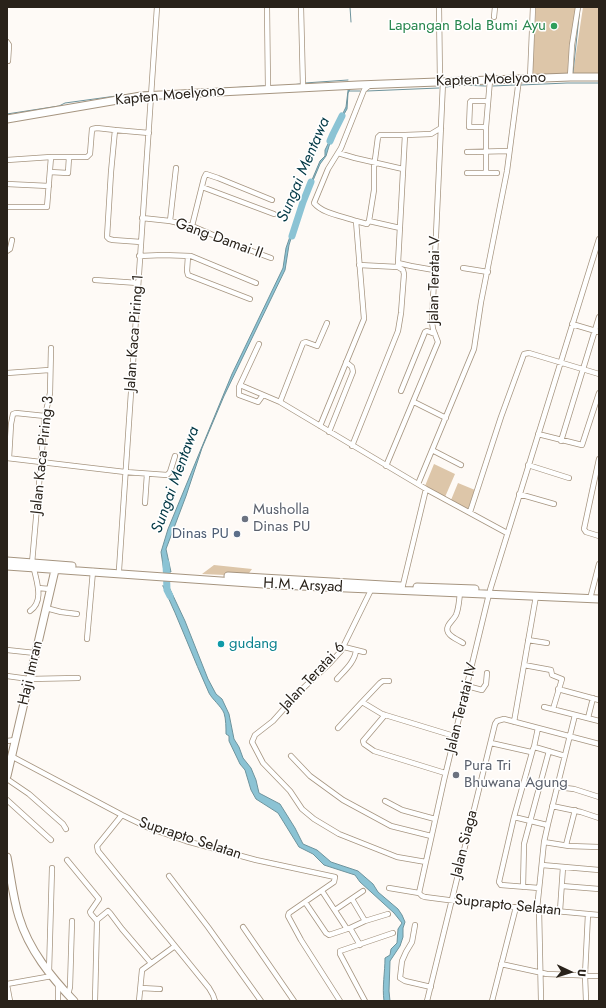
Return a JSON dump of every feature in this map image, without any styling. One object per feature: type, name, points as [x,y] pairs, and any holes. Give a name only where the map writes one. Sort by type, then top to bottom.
[{"type":"street","name":"Jalan Kaca Piring 1","points":[[119,570],[157,7]]},
{"type":"street","points":[[267,7],[268,89]]},
{"type":"street","points":[[301,7],[303,87]]},
{"type":"street","name":"Jalan Teratai V","points":[[386,466],[438,342],[432,322],[441,128],[439,7]]},
{"type":"street","points":[[494,17],[495,7]]},
{"type":"street","points":[[530,78],[533,7]]},
{"type":"street","points":[[570,77],[572,45],[578,7]]},
{"type":"street","points":[[7,42],[9,45],[8,61]]},
{"type":"street","name":"Kapten Moelyono","points":[[7,119],[151,96],[371,84],[599,77]]},
{"type":"street","points":[[418,484],[474,349],[481,302],[506,173],[519,79]]},
{"type":"street","points":[[486,173],[486,127],[490,80]]},
{"type":"street","points":[[371,84],[364,90],[338,153],[328,169],[314,204],[334,214],[356,221],[367,224],[369,221],[400,228]]},
{"type":"street","points":[[486,127],[469,127],[470,102],[488,101]]},
{"type":"street","points":[[7,160],[89,156],[92,129],[97,128],[149,133]]},
{"type":"street","points":[[369,221],[374,190],[374,162],[378,135],[431,134],[441,128]]},
{"type":"street","points":[[115,130],[107,237],[113,240],[140,242]]},
{"type":"street","points":[[352,446],[399,327],[404,274],[403,270],[398,265],[405,135]]},
{"type":"street","points":[[467,152],[509,151]]},
{"type":"street","points":[[338,153],[403,168]]},
{"type":"street","points":[[7,207],[47,207],[51,157]]},
{"type":"street","points":[[50,172],[68,173],[69,157]]},
{"type":"street","points":[[170,221],[176,168]]},
{"type":"street","points":[[467,173],[497,173]]},
{"type":"street","points":[[192,226],[205,176],[208,175],[272,200]]},
{"type":"street","points":[[7,184],[49,186]]},
{"type":"street","points":[[202,187],[274,214]]},
{"type":"street","name":"Gang Damai II","points":[[142,218],[170,221],[192,226],[271,258]]},
{"type":"street","points":[[320,426],[364,319],[356,221]]},
{"type":"street","name":"Jalan Teratai IV","points":[[419,893],[445,773],[490,592],[519,494],[599,239]]},
{"type":"street","points":[[7,251],[10,250],[12,240]]},
{"type":"street","points":[[140,256],[188,256],[256,283]]},
{"type":"street","points":[[188,256],[188,275],[250,299]]},
{"type":"street","points":[[359,265],[398,265],[434,270]]},
{"type":"street","points":[[463,268],[488,272]]},
{"type":"street","points":[[95,280],[138,283]]},
{"type":"street","points":[[561,441],[582,369],[597,331],[599,317]]},
{"type":"street","points":[[280,402],[304,343],[306,342],[317,346],[327,323]]},
{"type":"street","points":[[572,324],[597,331]]},
{"type":"street","points":[[401,391],[425,332],[435,334]]},
{"type":"street","points":[[259,344],[238,391],[239,394],[258,402],[263,395]]},
{"type":"street","name":"Jalan Kaca Piring 3","points":[[38,588],[33,566],[45,416],[50,388],[49,370],[51,348]]},
{"type":"street","points":[[470,512],[501,417],[523,356],[526,353],[529,353],[599,374]]},
{"type":"street","points":[[329,432],[353,372],[352,367],[346,362]]},
{"type":"street","points":[[7,373],[49,370]]},
{"type":"street","points":[[240,385],[280,402],[386,466],[507,533]]},
{"type":"street","points":[[538,434],[580,446],[583,445],[599,393]]},
{"type":"street","points":[[414,402],[446,418]]},
{"type":"street","points":[[45,416],[13,414],[8,458],[125,472],[168,474],[175,456]]},
{"type":"street","points":[[432,450],[461,465]]},
{"type":"street","points":[[599,459],[584,529],[586,532],[599,536]]},
{"type":"street","points":[[528,465],[570,478]]},
{"type":"street","points":[[145,502],[147,474]]},
{"type":"street","points":[[402,588],[426,489]]},
{"type":"street","points":[[519,494],[554,504]]},
{"type":"street","name":"H.M. Arsyad","points":[[7,561],[55,570],[163,575]]},
{"type":"street","points":[[591,595],[599,564]]},
{"type":"street","name":"H.M. Arsyad","points":[[7,566],[119,570],[172,576],[371,590],[402,588],[460,593],[490,592],[599,599]]},
{"type":"street","name":"Haji Imran","points":[[7,777],[55,570]]},
{"type":"street","points":[[87,639],[93,571]]},
{"type":"street","name":"H.M. Arsyad","points":[[172,576],[490,592],[599,595]]},
{"type":"street","points":[[30,611],[35,607],[38,601],[38,588],[50,589]]},
{"type":"street","name":"Jalan Teratai 6","points":[[371,590],[344,647],[330,663],[298,692],[273,721],[255,735],[252,741],[253,746],[263,763],[290,791],[302,809],[314,819],[339,834],[397,857],[426,862]]},
{"type":"street","points":[[460,593],[457,611],[453,620],[448,626],[447,631],[449,635],[463,643]]},
{"type":"street","points":[[514,722],[536,596]]},
{"type":"street","points":[[46,608],[65,613],[77,614]]},
{"type":"street","points":[[528,640],[547,643]]},
{"type":"street","points":[[344,647],[364,652]]},
{"type":"street","points":[[7,650],[35,653]]},
{"type":"street","points":[[337,679],[350,664],[356,654],[356,650]]},
{"type":"street","points":[[524,666],[551,670],[552,675],[562,679],[553,709]]},
{"type":"street","points":[[467,686],[482,690],[486,684],[487,673]]},
{"type":"street","points":[[7,676],[29,679],[78,678]]},
{"type":"street","points":[[338,728],[380,683],[383,681],[389,682]]},
{"type":"street","points":[[558,689],[599,700]]},
{"type":"street","points":[[588,718],[593,698]]},
{"type":"street","points":[[362,702],[386,715],[454,736]]},
{"type":"street","points":[[544,707],[599,721]]},
{"type":"street","points":[[386,715],[363,741],[364,744],[378,752],[445,773]]},
{"type":"street","points":[[541,1001],[538,909],[544,842],[575,715]]},
{"type":"street","name":"Jalan Siaga","points":[[427,1001],[495,724],[497,721],[504,720],[514,722],[599,744]]},
{"type":"street","points":[[538,728],[514,817],[499,882],[501,885],[539,888]]},
{"type":"street","points":[[7,741],[15,740]]},
{"type":"street","points":[[491,743],[531,752]]},
{"type":"street","points":[[534,747],[565,756]]},
{"type":"street","points":[[523,887],[524,844],[549,751]]},
{"type":"street","name":"Suprapto Selatan","points":[[12,756],[122,816],[149,828],[186,841],[256,860],[335,877],[334,882],[322,891]]},
{"type":"street","points":[[291,756],[310,776],[348,803],[391,826],[431,836]]},
{"type":"street","points":[[7,777],[66,829]]},
{"type":"street","points":[[557,787],[574,789],[599,797]]},
{"type":"street","points":[[7,800],[51,840]]},
{"type":"street","points":[[385,801],[402,810],[435,818]]},
{"type":"street","points":[[552,806],[575,810],[599,818]]},
{"type":"street","points":[[566,845],[575,810]]},
{"type":"street","points":[[122,816],[96,849],[209,988],[215,1001]]},
{"type":"street","points":[[514,817],[547,825]]},
{"type":"street","points":[[544,842],[599,847]]},
{"type":"street","points":[[7,857],[9,873],[21,923],[37,956],[50,975],[71,999]]},
{"type":"street","points":[[67,860],[98,898],[98,901],[90,912],[97,920],[95,1001]]},
{"type":"street","points":[[542,865],[599,870]]},
{"type":"street","points":[[560,911],[563,867]]},
{"type":"street","points":[[50,975],[52,868]]},
{"type":"street","points":[[169,876],[261,1001]]},
{"type":"street","points":[[562,886],[599,889]]},
{"type":"street","name":"Suprapto Selatan","points":[[389,888],[419,893],[422,896],[451,901],[599,915]]},
{"type":"street","points":[[340,1001],[288,918],[289,913],[322,891],[360,945]]},
{"type":"street","points":[[335,910],[362,891]]},
{"type":"street","points":[[352,899],[365,921]]},
{"type":"street","points":[[306,902],[327,935],[331,935],[365,921],[388,914]]},
{"type":"street","points":[[492,1001],[516,907]]},
{"type":"street","points":[[97,920],[108,911],[151,963]]},
{"type":"street","points":[[586,1001],[585,976],[588,914]]},
{"type":"street","points":[[71,999],[72,921]]},
{"type":"street","points":[[243,926],[294,1001]]},
{"type":"street","points":[[415,926],[412,942],[402,961],[400,978],[405,981],[431,987]]},
{"type":"street","points":[[365,1001],[340,951],[393,932]]},
{"type":"street","points":[[139,1001],[142,970],[175,946]]},
{"type":"street","points":[[501,964],[540,973],[599,976]]},
{"type":"street","points":[[10,1001],[7,984],[50,975]]},
{"type":"street","points":[[58,985],[58,1001]]},
{"type":"street","points":[[141,988],[160,989]]},
{"type":"shaded area","name":"Lapangan Bola Bumi Ayu","points":[[536,7],[576,7],[570,45],[568,75],[532,76]]},
{"type":"shaded area","points":[[583,7],[599,7],[599,75],[573,74]]},
{"type":"shaded area","points":[[434,464],[455,474],[445,497],[425,486]]},
{"type":"shaded area","points":[[458,483],[475,490],[468,509],[451,500]]},
{"type":"shaded area","points":[[214,565],[252,569],[247,576],[202,574]]},
{"type":"water","points":[[347,87],[350,89],[348,93],[347,109],[335,130],[346,107]]},
{"type":"water","name":"Sungai Mentawa","points":[[332,135],[326,156],[320,164],[298,216],[289,245],[285,270],[224,396],[202,448],[166,549],[171,572],[164,572],[161,552],[168,529],[232,374],[283,268],[286,248],[301,205],[301,201],[306,194],[320,161],[325,156],[325,150]]},
{"type":"water","points":[[163,586],[169,587],[185,621],[208,679],[216,694],[222,699],[229,714],[234,739],[243,758],[251,768],[259,793],[280,804],[303,844],[317,850],[331,862],[358,871],[373,884],[378,892],[398,909],[402,915],[405,922],[403,937],[400,946],[390,961],[390,1001],[384,1001],[383,996],[385,958],[390,955],[391,949],[397,943],[398,929],[402,923],[394,913],[360,882],[355,875],[324,865],[313,854],[299,847],[278,813],[256,799],[251,790],[245,770],[240,764],[229,741],[229,736],[226,734],[226,721],[224,713],[209,693]]},
{"type":"waterway","points":[[350,7],[351,22]]},
{"type":"waterway","points":[[573,73],[580,7]]},
{"type":"waterway","points":[[305,83],[348,80]]},
{"type":"waterway","points":[[521,85],[599,83]]},
{"type":"waterway","points":[[292,85],[300,84]]},
{"type":"waterway","points":[[446,87],[462,85],[486,86]]},
{"type":"waterway","points":[[493,86],[515,85]]},
{"type":"waterway","points":[[155,92],[264,86]]},
{"type":"waterway","points":[[367,91],[439,88]]},
{"type":"waterway","points":[[349,91],[360,91]]},
{"type":"waterway","points":[[7,114],[59,106],[65,103],[138,93]]},
{"type":"waterway","name":"Sungai Mentawa","points":[[330,141],[342,116]]},
{"type":"waterway","name":"Sungai Mentawa","points":[[292,236],[311,182]]},
{"type":"waterway","name":"Sungai Mentawa","points":[[166,563],[167,590],[170,596]]},
{"type":"place","name":"Lapangan Bola Bumi Ayu","points":[[554,26]]},
{"type":"place","name":"Musholla Dinas PU","points":[[245,519]]},
{"type":"place","name":"Dinas PU","points":[[237,534]]},
{"type":"place","name":"gudang","points":[[221,644]]},
{"type":"place","name":"Pura Tri Bhuwana Agung","points":[[456,775]]}]
